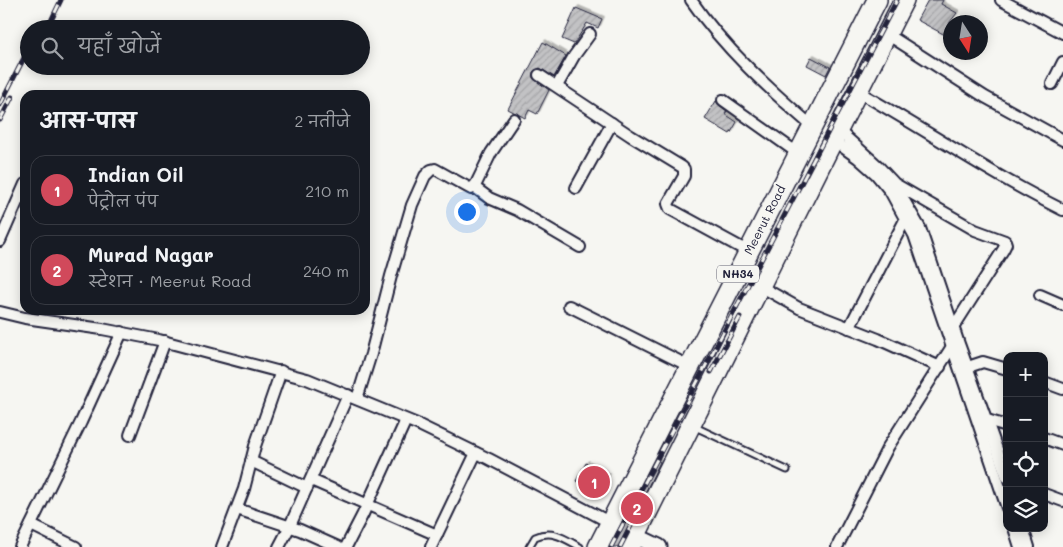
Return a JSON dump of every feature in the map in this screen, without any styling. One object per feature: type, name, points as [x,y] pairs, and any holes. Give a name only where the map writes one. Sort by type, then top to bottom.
[{"type":"highway","name":"Meerut Road","points":[[598,547],[878,0]]},
{"type":"highway","name":"Meerut Road","points":[[633,541],[904,0]]},
{"type":"highway","points":[[652,442],[676,455]]},
{"type":"street","points":[[691,0],[713,30],[755,75],[813,127]]},
{"type":"street","points":[[1001,0],[1063,33]]},
{"type":"street","points":[[556,86],[590,34]]},
{"type":"street","points":[[887,34],[985,97],[1063,140]]},
{"type":"street","points":[[1052,84],[1063,62]]},
{"type":"street","points":[[539,75],[679,164],[684,169],[684,176],[668,204],[670,209],[749,252]]},
{"type":"street","points":[[857,91],[911,121],[1008,181],[1063,210]]},
{"type":"street","points":[[722,100],[799,154]]},
{"type":"street","points":[[279,547],[371,354],[404,230],[425,176],[431,170],[436,169],[469,189],[474,187],[491,153],[514,119]]},
{"type":"street","points":[[576,188],[612,123]]},
{"type":"street","points":[[835,135],[878,166],[894,183],[920,228],[951,348],[1003,468]]},
{"type":"street","points":[[835,135],[876,174],[890,191],[914,235],[968,367],[1003,493]]},
{"type":"street","points":[[894,183],[975,230],[1004,241],[1006,244],[953,328]]},
{"type":"street","points":[[474,187],[489,198],[532,218],[580,247]]},
{"type":"street","points":[[0,241],[20,195]]},
{"type":"street","points":[[849,328],[906,218]]},
{"type":"street","points":[[760,286],[799,308],[878,339],[940,367]]},
{"type":"street","points":[[1040,295],[1063,305]]},
{"type":"street","points":[[568,306],[691,367]]},
{"type":"street","points":[[0,312],[25,318],[122,332],[165,341],[307,379],[406,420],[476,453],[611,523]]},
{"type":"street","points":[[20,547],[81,422],[122,332]]},
{"type":"street","points":[[130,435],[165,341]]},
{"type":"street","points":[[837,547],[883,455],[951,348]]},
{"type":"street","points":[[968,367],[983,362],[1003,368]]},
{"type":"street","points":[[222,547],[246,483],[251,461],[282,371]]},
{"type":"street","points":[[1048,383],[1063,389]]},
{"type":"street","points":[[346,547],[368,504],[406,420]]},
{"type":"street","points":[[985,426],[1003,426]]},
{"type":"street","points":[[1048,439],[1063,445]]},
{"type":"street","points":[[431,547],[476,453]]},
{"type":"street","points":[[251,461],[309,484],[368,504],[437,535]]},
{"type":"street","points":[[1048,495],[1063,501]]},
{"type":"street","points":[[237,509],[290,527],[338,547]]},
{"type":"street","points":[[31,525],[76,547]]},
{"type":"street","points":[[1017,532],[1026,546]]},
{"type":"street","points":[[1024,532],[1026,546]]},
{"type":"street","points":[[633,541],[659,547]]},
{"type":"street","points":[[1026,546],[1040,547]]},
{"type":"lane","points":[[691,425],[787,470]]},
{"type":"lane","points":[[529,547],[535,537],[548,533],[555,534],[580,547]]},
{"type":"building","points":[[928,0],[943,0],[941,4],[957,13],[955,15],[943,15],[943,34],[917,20]]},
{"type":"building","points":[[576,8],[602,19],[598,28],[587,23],[574,44],[562,39]]},
{"type":"building","points":[[543,42],[566,56],[554,77],[540,68],[533,72],[533,78],[549,90],[537,114],[529,110],[525,118],[508,109]]},
{"type":"building","points":[[811,57],[830,67],[826,75],[807,65]]},
{"type":"building","points":[[716,101],[727,111],[725,114],[737,122],[730,134],[705,119]]},
{"type":"building","points":[[655,459],[660,462],[619,547],[611,547]]},
{"type":"building","points":[[586,463],[608,476],[598,494],[576,481]]},
{"type":"railway","points":[[51,20],[61,0]]},
{"type":"railway","points":[[611,547],[897,0]]},
{"type":"railway","points":[[0,105],[20,66]]},
{"type":"railway","points":[[0,120],[12,97]]},
{"type":"railway","points":[[711,372],[740,317]]},
{"type":"railway","points":[[620,547],[645,499]]},
{"type":"place","name":"Indian Oil","points":[[594,482]]},
{"type":"place","name":"Murad Nagar","points":[[637,508]]}]
